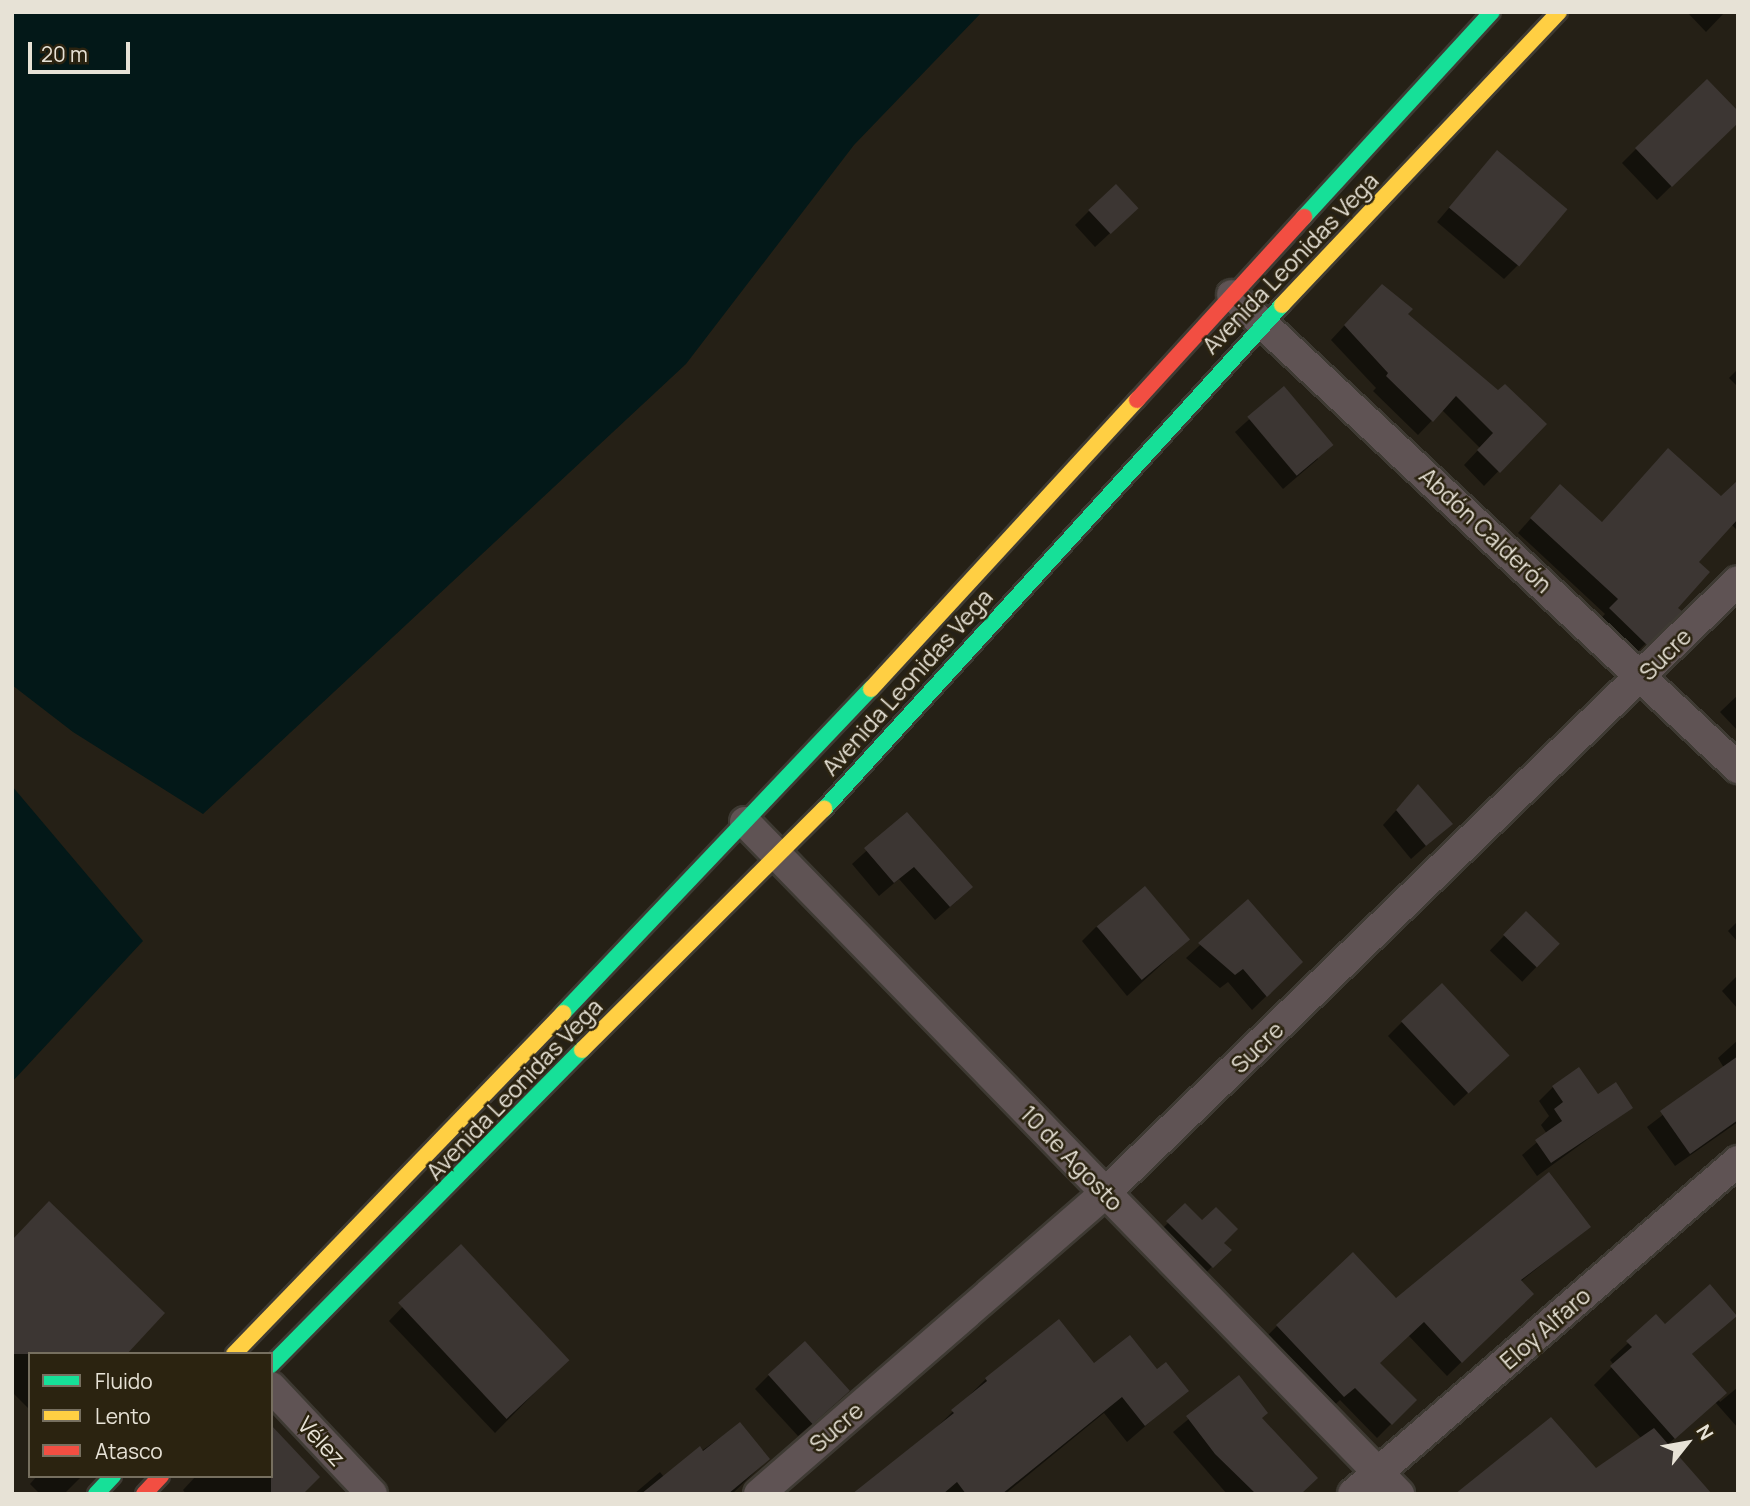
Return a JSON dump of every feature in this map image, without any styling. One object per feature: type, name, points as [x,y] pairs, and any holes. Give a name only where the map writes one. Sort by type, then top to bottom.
[{"type":"highway","name":"Avenida Leonidas Vega","points":[[237,1352],[745,822],[1492,12]]},
{"type":"highway","name":"Avenida Leonidas Vega","points":[[273,1363],[778,855],[1266,324],[1559,12]]},
{"type":"highway","points":[[96,1494],[111,1478]]},
{"type":"highway","points":[[144,1494],[159,1478]]},
{"type":"street","name":"Abdón Calderón","points":[[1232,295],[1738,768]]},
{"type":"street","name":"Sucre","points":[[758,1494],[1105,1193],[1643,677],[1738,581]]},
{"type":"street","name":"10 de Agosto","points":[[745,822],[1399,1494]]},
{"type":"street","name":"Eloy Alfaro","points":[[1353,1494],[1738,1161]]},
{"type":"street","name":"Vélez","points":[[273,1389],[372,1494]]},
{"type":"shaded area","points":[[12,12],[982,12],[854,145],[686,364],[203,814],[73,732],[12,685]]},
{"type":"shaded area","points":[[12,786],[143,941],[12,1082]]},
{"type":"building","points":[[1707,79],[1738,111],[1738,123],[1672,187],[1635,148]]},
{"type":"building","points":[[1497,150],[1567,209],[1519,267],[1449,207]]},
{"type":"building","points":[[1116,184],[1139,208],[1111,234],[1088,210]]},
{"type":"building","points":[[1382,284],[1413,309],[1408,314],[1498,390],[1505,384],[1547,424],[1500,473],[1477,450],[1493,433],[1456,396],[1433,422],[1386,376],[1388,373],[1344,325]]},
{"type":"building","points":[[1284,386],[1333,445],[1297,476],[1247,417]]},
{"type":"building","points":[[1668,448],[1721,496],[1738,480],[1738,519],[1699,562],[1710,572],[1678,608],[1682,611],[1647,645],[1609,608],[1618,599],[1530,518],[1560,484],[1602,522]]},
{"type":"building","points":[[1418,784],[1453,824],[1426,846],[1396,810]]},
{"type":"building","points":[[907,812],[973,887],[950,907],[914,867],[894,883],[864,848]]},
{"type":"building","points":[[1145,886],[1190,940],[1142,980],[1097,926]]},
{"type":"building","points":[[1248,899],[1303,962],[1267,997],[1243,969],[1235,975],[1198,943]]},
{"type":"building","points":[[1526,911],[1560,944],[1537,967],[1503,935]]},
{"type":"building","points":[[1442,983],[1510,1055],[1469,1094],[1401,1021]]},
{"type":"building","points":[[1738,1056],[1738,1120],[1690,1154],[1660,1111]]},
{"type":"building","points":[[1579,1067],[1598,1094],[1616,1082],[1633,1108],[1551,1163],[1535,1140],[1562,1121],[1554,1109],[1563,1102],[1552,1086]]},
{"type":"building","points":[[1549,1172],[1591,1227],[1521,1280],[1534,1294],[1462,1363],[1424,1322],[1380,1363],[1417,1400],[1392,1425],[1355,1388],[1344,1397],[1276,1325],[1353,1252],[1396,1298]]},
{"type":"building","points":[[49,1201],[165,1313],[129,1352],[12,1354],[12,1240]]},
{"type":"building","points":[[1185,1203],[1202,1220],[1216,1207],[1238,1229],[1224,1243],[1232,1250],[1213,1268],[1166,1221]]},
{"type":"building","points":[[461,1244],[569,1360],[507,1419],[398,1303]]},
{"type":"building","points":[[1710,1284],[1737,1316],[1692,1354],[1727,1393],[1675,1439],[1610,1366],[1632,1347],[1626,1341],[1656,1314],[1665,1324]]},
{"type":"building","points":[[1059,1319],[1094,1363],[1130,1335],[1157,1369],[1166,1362],[1189,1391],[1145,1426],[1122,1397],[1002,1494],[966,1494],[957,1482],[943,1494],[852,1494],[954,1413],[951,1410],[987,1381],[985,1378]]},
{"type":"building","points":[[805,1341],[850,1391],[813,1424],[768,1374]]},
{"type":"building","points":[[1239,1375],[1268,1413],[1262,1418],[1318,1478],[1301,1494],[1256,1494],[1215,1454],[1186,1416]]},
{"type":"building","points":[[1551,1417],[1596,1468],[1654,1428],[1712,1494],[1455,1494]]},
{"type":"building","points":[[740,1422],[770,1459],[728,1494],[641,1494],[700,1446],[703,1451]]},
{"type":"building","points":[[273,1427],[320,1477],[303,1494],[271,1494]]},
{"type":"traffic: fast","points":[[1304,217],[1492,12]]},
{"type":"traffic: fast","points":[[824,809],[1282,305]]},
{"type":"traffic: fast","points":[[563,1013],[871,689]]},
{"type":"traffic: fast","points":[[273,1363],[582,1050]]},
{"type":"traffic: fast","points":[[96,1494],[111,1478]]},
{"type":"traffic: slow","points":[[1282,305],[1559,12]]},
{"type":"traffic: slow","points":[[871,689],[1137,400]]},
{"type":"traffic: slow","points":[[582,1050],[824,809]]},
{"type":"traffic: slow","points":[[236,1352],[563,1013]]},
{"type":"traffic: jam","points":[[1137,400],[1304,217]]},
{"type":"traffic: jam","points":[[144,1494],[159,1478]]}]
